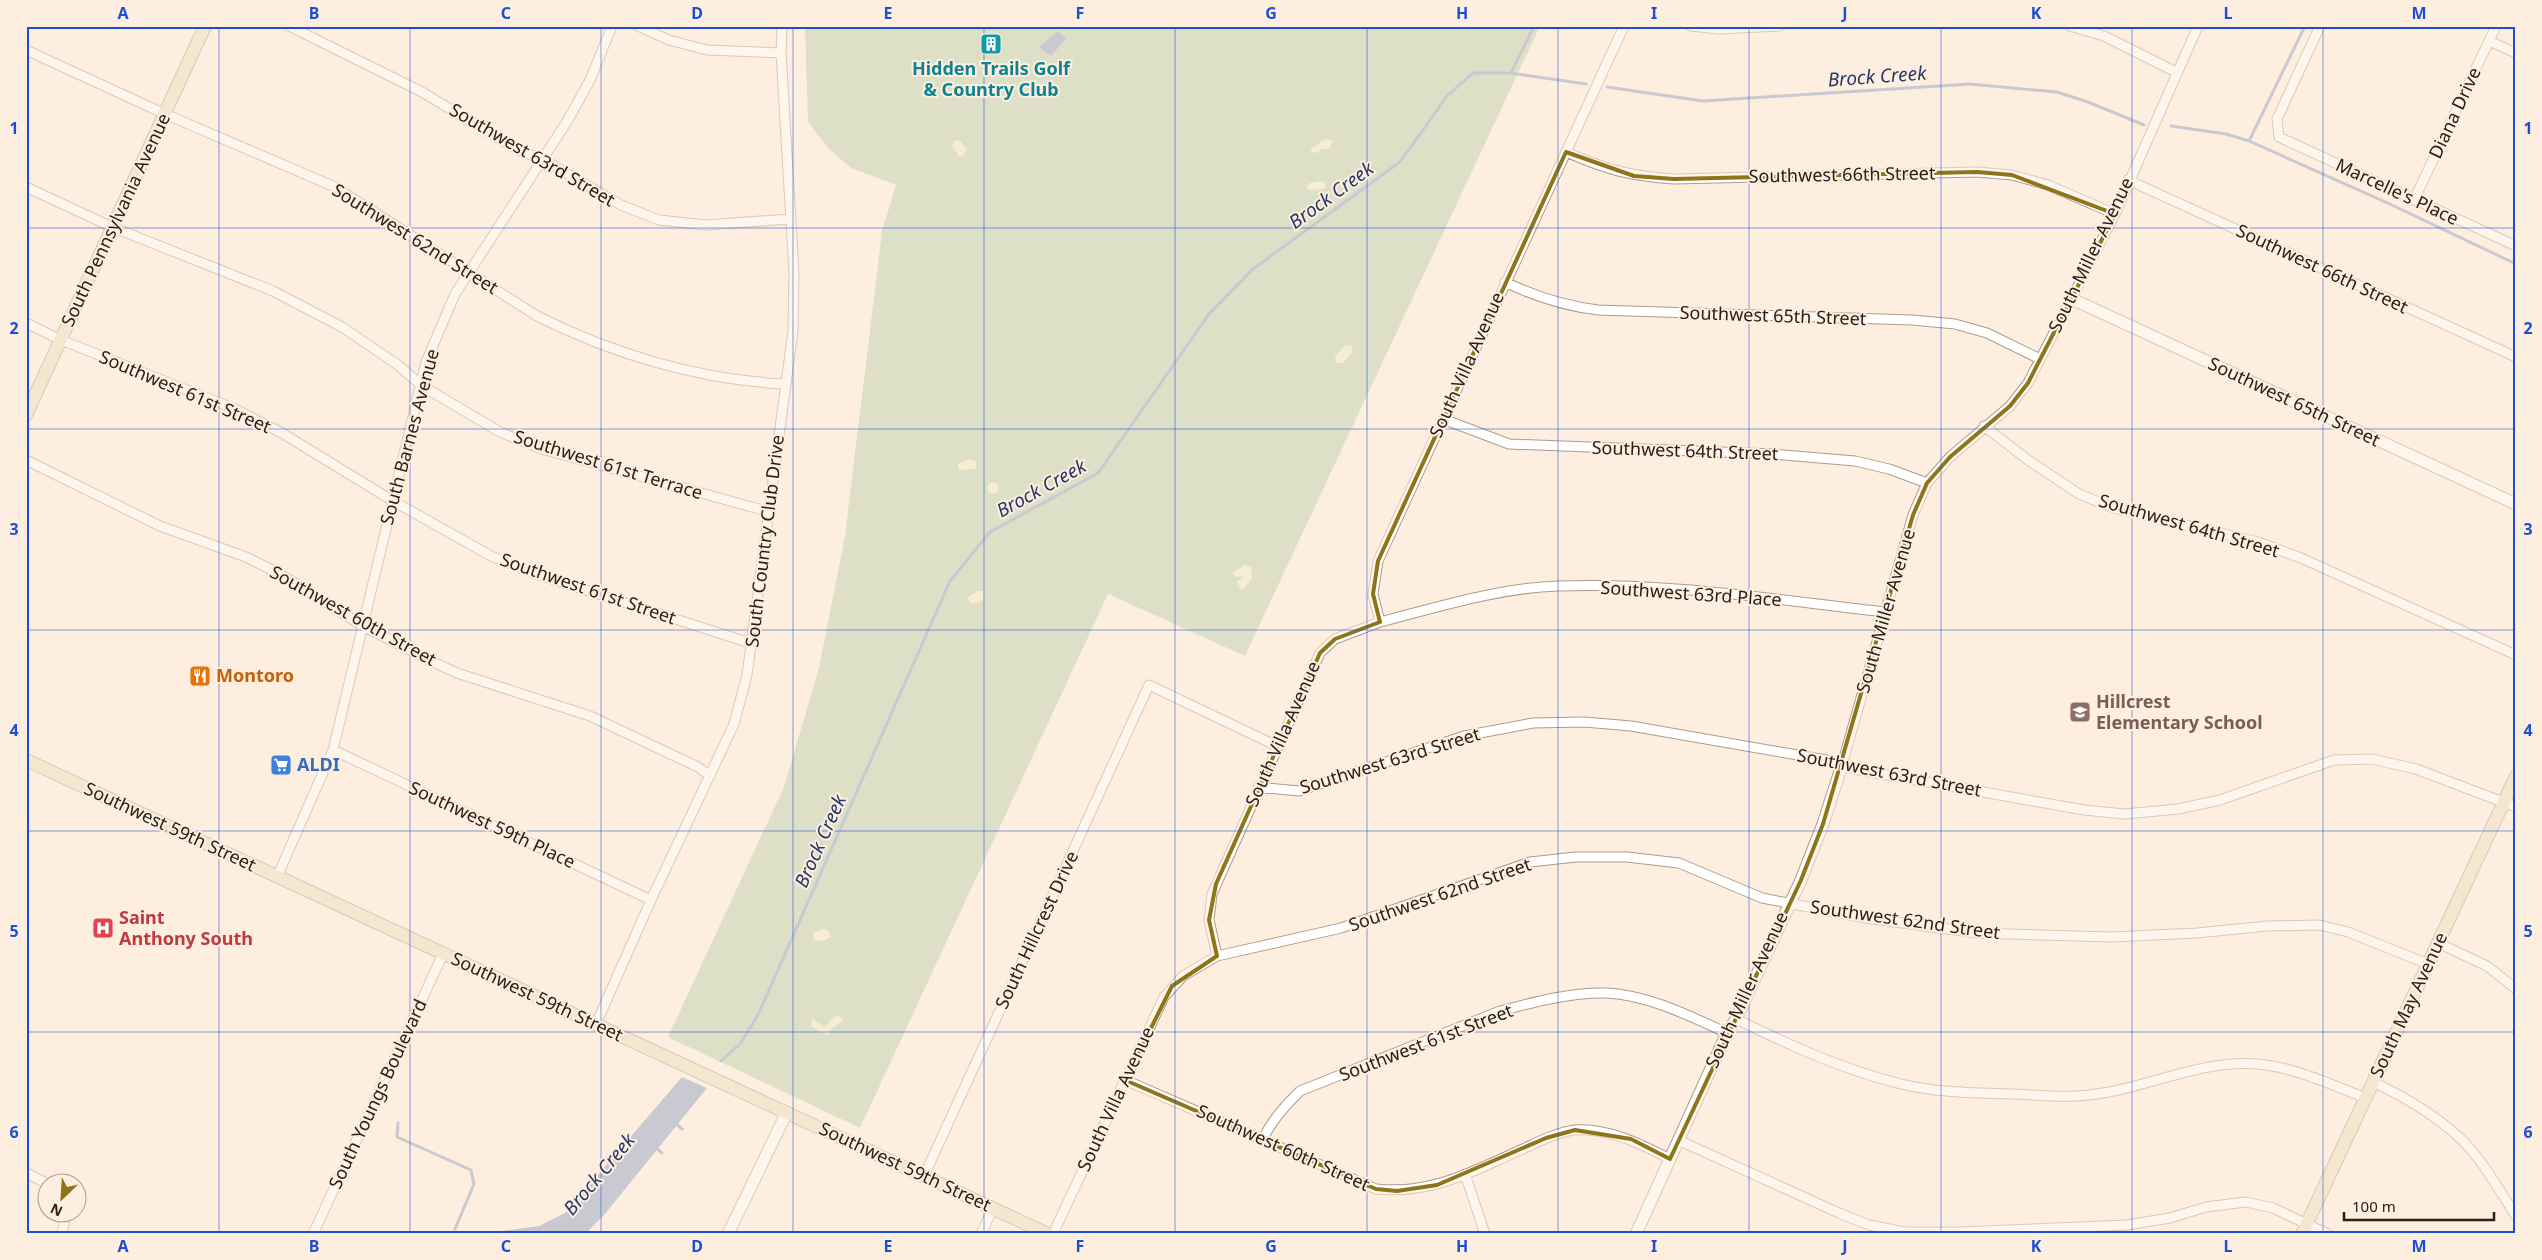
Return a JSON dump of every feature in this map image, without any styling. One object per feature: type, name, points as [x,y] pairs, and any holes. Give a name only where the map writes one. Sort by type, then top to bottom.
[{"type":"main road","name":"South Pennsylvania Avenue","points":[[26,415],[205,26]]},
{"type":"main road","name":"Southwest 59th Street","points":[[26,760],[1048,1234]]},
{"type":"main road","name":"South May Avenue","points":[[2305,1228],[2516,776]]},
{"type":"street","name":"Southwest 63rd Street","points":[[290,26],[422,92],[520,151],[544,160],[621,206],[660,220],[706,225],[790,219]]},
{"type":"street","name":"South Barnes Avenue","points":[[277,877],[333,750],[344,714],[414,407],[422,386],[426,362],[440,326],[455,294],[544,160],[590,80],[612,26]]},
{"type":"street","points":[[638,26],[668,40],[708,50],[782,53]]},
{"type":"street","name":"South Country Club Drive","points":[[596,1024],[651,900],[734,724],[753,644],[793,331],[794,272],[782,26]]},
{"type":"street","name":"South Villa Avenue","points":[[1053,1234],[1156,1013],[1172,986],[1195,967],[1217,956],[1209,920],[1212,894],[1258,787],[1320,653],[1335,640],[1380,622],[1373,594],[1378,561],[1624,26]]},
{"type":"street","points":[[1691,26],[1719,29],[1779,26]]},
{"type":"street","points":[[2070,26],[2104,36],[2176,72]]},
{"type":"street","name":"South Miller Avenue","points":[[1636,1234],[1727,1033],[1736,1019],[1789,902],[1801,880],[1823,824],[1842,765],[1913,515],[1927,483],[1950,457],[1984,426],[2010,406],[2028,384],[2115,214],[2128,180],[2198,26]]},
{"type":"street","name":"Marcelle's Place","points":[[2320,26],[2277,119],[2279,137],[2516,246]]},
{"type":"street","name":"Diana Drive","points":[[2414,200],[2496,26]]},
{"type":"street","points":[[2489,41],[2516,53]]},
{"type":"street","name":"Southwest 62nd Street","points":[[26,50],[165,114],[288,168],[335,186],[537,316],[571,333],[632,356],[752,382],[785,384]]},
{"type":"street","name":"Southwest 66th Street","points":[[1566,152],[1600,167],[1634,176],[1674,179],[1977,172],[2012,175],[2048,185],[2115,214]]},
{"type":"street","name":"Southwest 66th Street","points":[[2128,180],[2516,357]]},
{"type":"street","name":"Southwest 61st Terrace","points":[[26,187],[112,228],[273,291],[342,327],[398,365],[422,386],[500,432],[542,449],[770,512]]},
{"type":"street","name":"Southwest 65th Street","points":[[1505,282],[1539,298],[1568,306],[1598,310],[1912,320],[1956,324],[1987,333],[2040,359]]},
{"type":"street","name":"Southwest 65th Street","points":[[2072,299],[2516,504]]},
{"type":"street","name":"Southwest 61st Street","points":[[26,323],[61,340],[235,409],[282,434],[393,501],[491,556],[536,574],[753,644]]},
{"type":"street","name":"Southwest 64th Street","points":[[1443,419],[1509,444],[1773,454],[1855,461],[1889,469],[1927,483]]},
{"type":"street","name":"Southwest 64th Street","points":[[1984,426],[2028,460],[2079,494],[2114,508],[2258,542],[2301,558],[2516,655]]},
{"type":"street","name":"Southwest 60th Street","points":[[26,460],[160,526],[246,557],[280,574],[363,626],[457,673],[612,726],[698,767],[710,776]]},
{"type":"street","name":"Southwest 63rd Place","points":[[1380,622],[1459,602],[1517,590],[1556,586],[1650,587],[1885,612]]},
{"type":"street","name":"South Hillcrest Drive","points":[[924,1176],[1149,685],[1277,746]]},
{"type":"street","name":"Southwest 63rd Street","points":[[1258,787],[1299,791],[1464,736],[1533,723],[1584,722],[1631,726],[1826,760],[1858,770],[2084,810],[2125,814],[2178,809],[2220,800],[2334,760],[2372,759],[2416,769],[2516,807]]},
{"type":"street","name":"Southwest 59th Place","points":[[333,750],[651,900]]},
{"type":"street","name":"Southwest 62nd Street","points":[[1217,956],[1341,928],[1384,915],[1516,866],[1576,857],[1627,857],[1679,863],[1762,898],[1865,918],[1977,934],[2112,937],[2197,933],[2267,926],[2319,925],[2348,932],[2428,964]]},
{"type":"street","points":[[2438,943],[2488,966],[2516,989]]},
{"type":"street","name":"South Youngs Boulevard","points":[[313,1234],[443,954]]},
{"type":"street","name":"Southwest 61st Street","points":[[1263,1139],[1283,1108],[1300,1091],[1500,1011],[1525,1005],[1576,995],[1607,993],[1650,1001],[1727,1033]]},
{"type":"street","points":[[1736,1019],[1776,1038],[1867,1074],[1903,1085],[1940,1091],[2075,1096],[2116,1092],[2181,1074],[2257,1064],[2295,1071],[2366,1098]]},
{"type":"street","name":"Southwest 60th Street","points":[[1125,1080],[1376,1189],[1397,1191],[1437,1185],[1546,1138],[1576,1130],[1630,1139],[1670,1159]]},
{"type":"street","points":[[2373,1082],[2408,1098],[2461,1139],[2488,1174],[2516,1216]]},
{"type":"street","points":[[728,1234],[787,1112]]},
{"type":"street","points":[[1678,1140],[1839,1213],[1869,1225],[1904,1232],[1960,1232],[2128,1225],[2170,1218],[2206,1207],[2246,1202],[2273,1208],[2305,1228],[2328,1234]]},
{"type":"street","points":[[26,1173],[38,1179]]},
{"type":"street","points":[[1464,1174],[1485,1234]]},
{"type":"street","points":[[981,1234],[992,1208]]},
{"type":"highlighted area","points":[[1566,152],[1634,176],[1674,179],[1977,172],[2012,175],[2115,214],[2028,383],[2010,406],[1950,457],[1927,483],[1913,515],[1823,824],[1801,880],[1670,1159],[1631,1139],[1575,1130],[1546,1138],[1437,1185],[1397,1191],[1376,1189],[1125,1080],[1172,986],[1217,956],[1209,920],[1216,884],[1320,653],[1335,639],[1380,622],[1373,594],[1378,561]]},
{"type":"green space","name":"Hidden Trails Golf & Country Club","points":[[805,26],[1540,26],[1245,656],[1108,594],[860,1128],[668,1037],[784,787],[819,668],[845,536],[882,231],[896,185],[851,168],[828,148],[808,122]]},
{"type":"sand","points":[[1326,139],[1333,141],[1329,149],[1322,149],[1318,153],[1312,152],[1310,149]]},
{"type":"sand","points":[[960,140],[967,149],[963,157],[959,156],[952,146],[954,141]]},
{"type":"sand","points":[[1321,181],[1326,184],[1325,189],[1310,190],[1306,188],[1310,183]]},
{"type":"sand","points":[[1346,345],[1352,346],[1352,353],[1342,363],[1336,363],[1335,357]]},
{"type":"sand","points":[[968,459],[976,461],[976,469],[959,470],[958,464]]},
{"type":"sand","points":[[991,482],[995,482],[999,488],[995,494],[991,494],[987,490],[987,486]]},
{"type":"sand","points":[[1244,565],[1251,567],[1252,578],[1244,589],[1241,589],[1237,582],[1243,576],[1236,577],[1233,573]]},
{"type":"sand","points":[[977,591],[983,591],[984,598],[981,602],[972,604],[967,598]]},
{"type":"sand","points":[[824,929],[829,931],[831,937],[823,941],[814,940],[813,933]]},
{"type":"sand","points":[[839,1015],[843,1021],[831,1029],[828,1036],[811,1026],[812,1019],[825,1027],[835,1016]]},
{"type":"water","points":[[1058,31],[1066,39],[1051,56],[1039,47]]},
{"type":"water","name":"Brock Creek","points":[[682,1077],[707,1088],[604,1215],[585,1234],[479,1234],[539,1226],[565,1213]]},
{"type":"waterway","points":[[1511,73],[1534,26]]},
{"type":"waterway","name":"Brock Creek","points":[[2249,141],[2305,26]]},
{"type":"waterway","name":"Brock Creek","points":[[721,1061],[740,1044],[758,1015],[950,581],[990,532],[1098,473],[1209,314],[1253,269],[1400,162],[1447,96],[1473,73],[1511,73],[1586,84]]},
{"type":"waterway","name":"Brock Creek","points":[[1607,87],[1703,101],[1970,84],[2057,92],[2088,102],[2144,125]]},
{"type":"waterway","points":[[2171,126],[2226,134],[2249,141],[2392,205],[2516,264]]},
{"type":"waterway","points":[[398,1123],[397,1137],[471,1170],[474,1184],[455,1229]]},
{"type":"waterway","points":[[675,1123],[682,1129]]},
{"type":"waterway","points":[[655,1147],[662,1153]]},
{"type":"place","name":"Hidden Trails Golf & Country Club","points":[[991,44]]},
{"type":"place","name":"Montoro","points":[[200,676]]},
{"type":"place","name":"Hillcrest Elementary School","points":[[2080,712]]},
{"type":"place","name":"ALDI","points":[[281,765]]},
{"type":"place","name":"Saint Anthony South","points":[[103,928]]}]
